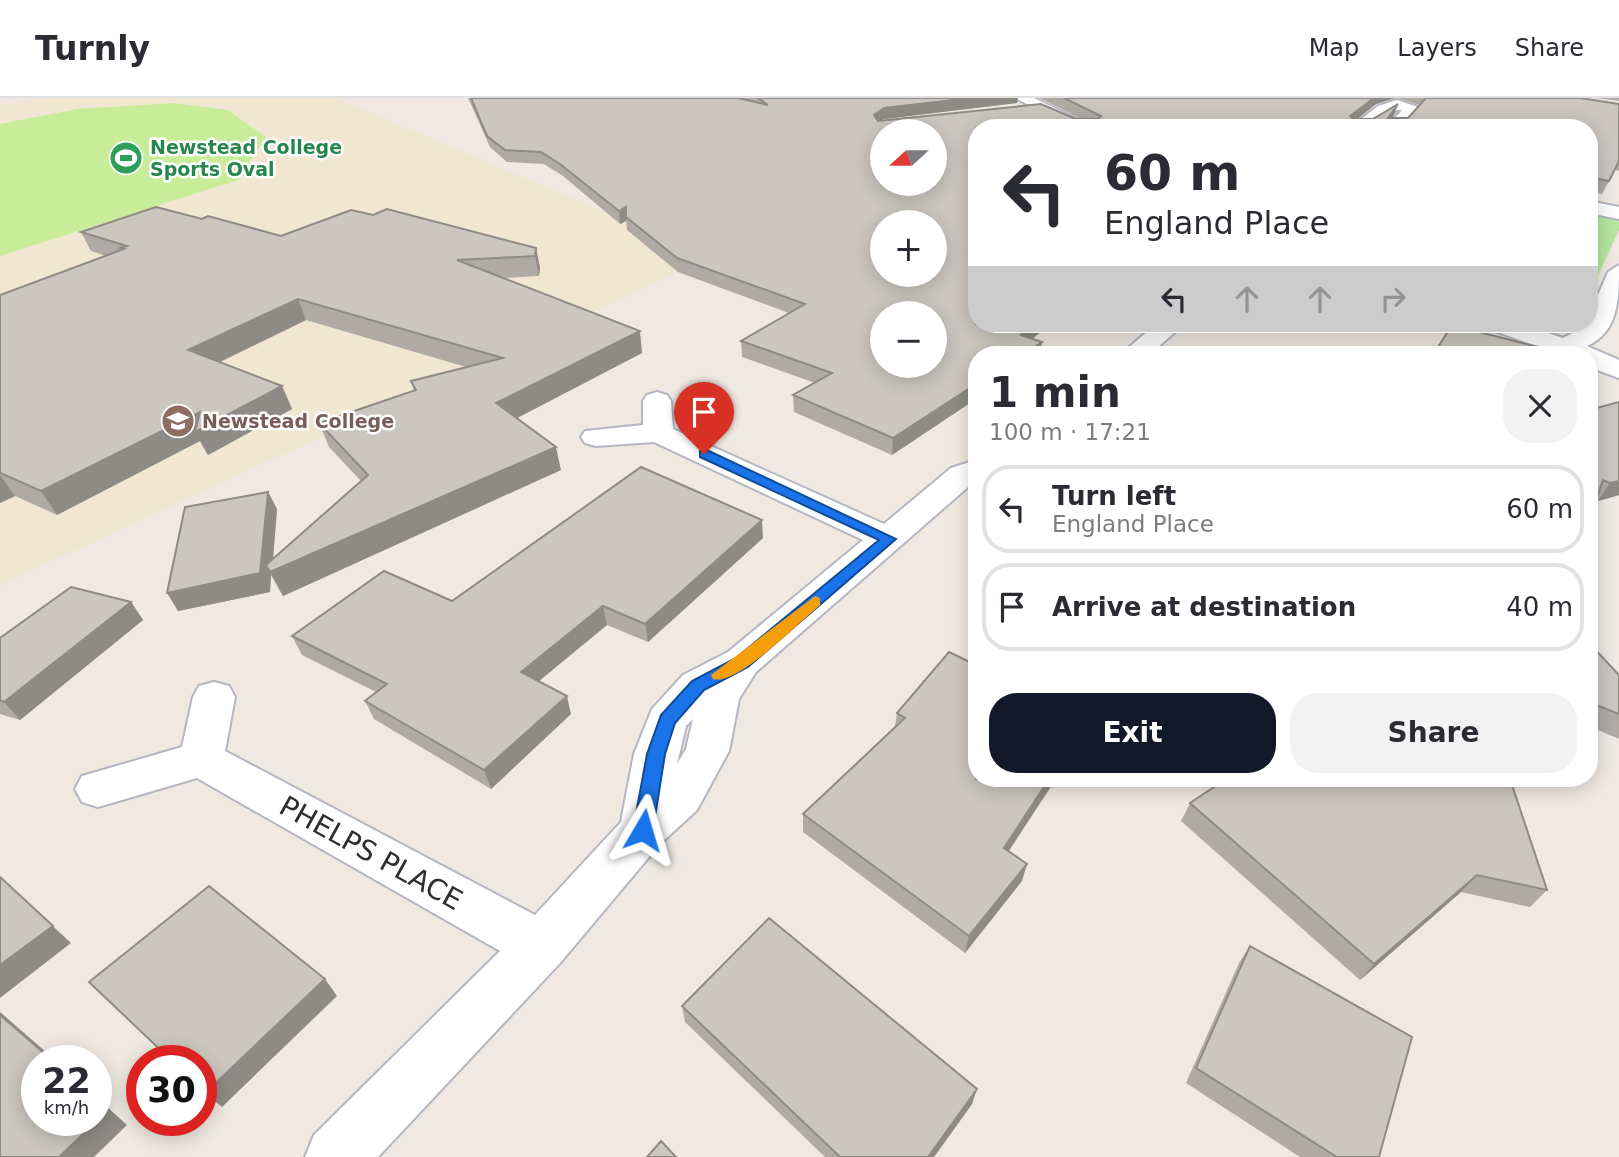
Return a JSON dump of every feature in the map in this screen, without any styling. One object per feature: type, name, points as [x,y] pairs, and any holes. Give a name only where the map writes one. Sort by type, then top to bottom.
[{"type":"street","points":[[1018,104],[1041,107],[1068,119]]},
{"type":"street","points":[[1368,119],[1385,106],[1402,105],[1413,108],[1402,119]]},
{"type":"street","points":[[1598,209],[1619,213]]},
{"type":"street","points":[[1598,324],[1619,272]]},
{"type":"street","points":[[1144,346],[1160,333]]},
{"type":"street","points":[[1523,333],[1560,346]]},
{"type":"street","points":[[1598,361],[1619,370]]},
{"type":"street","points":[[657,401],[658,433]]},
{"type":"street","points":[[596,438],[658,433],[889,539]]},
{"type":"street","points":[[336,1157],[541,946],[643,830],[681,797],[707,751],[719,697],[742,662],[968,470]]},
{"type":"street","points":[[99,789],[201,760],[214,697]]},
{"type":"street","name":"PHELPS PLACE","points":[[201,760],[541,946]]},
{"type":"shaded area","name":"Newstead College","points":[[34,98],[336,98],[712,257],[0,585],[0,106]]},
{"type":"green space","name":"Newstead College Sports Oval","points":[[174,103],[228,110],[266,137],[238,180],[0,256],[0,124],[77,109]]},
{"type":"green space","points":[[1598,214],[1619,220],[1619,230],[1598,276]]},
{"type":"building","points":[[471,98],[738,98],[768,105],[758,98],[971,98],[884,108],[874,115],[877,119],[870,119],[870,196],[947,196],[947,119],[897,119],[1041,104],[1076,119],[968,119],[968,333],[1023,333],[1021,335],[1042,342],[1036,346],[968,346],[968,389],[893,438],[793,395],[832,373],[741,341],[805,304],[677,258],[626,217],[626,207],[619,211],[541,152],[505,150],[487,136]]},
{"type":"building","points":[[1064,98],[1374,98],[1350,116],[1353,119],[1098,119],[1101,116]]},
{"type":"building","points":[[1426,98],[1580,98],[1619,104],[1619,161],[1609,181],[1598,179],[1598,119],[1373,119],[1398,104],[1388,118],[1408,118]]},
{"type":"building","points":[[156,207],[202,219],[208,216],[281,236],[351,210],[373,215],[387,209],[536,248],[535,256],[457,260],[640,331],[496,403],[556,447],[270,572],[266,565],[368,475],[319,423],[416,390],[411,381],[503,358],[298,299],[188,350],[282,386],[195,432],[200,412],[41,491],[0,473],[0,295],[124,249],[120,248],[127,246],[81,232]]},
{"type":"building","points":[[1447,333],[1483,333],[1534,346],[1439,346]]},
{"type":"building","points":[[1619,402],[1619,481],[1610,483],[1603,480],[1598,494],[1598,408]]},
{"type":"building","points":[[641,467],[762,520],[645,624],[603,606],[521,672],[567,696],[484,770],[365,701],[387,684],[292,636],[384,571],[452,601]]},
{"type":"building","points":[[268,492],[260,573],[167,593],[185,507]]},
{"type":"building","points":[[71,587],[131,602],[4,702],[0,700],[0,638]]},
{"type":"building","points":[[949,652],[968,661],[968,787],[1044,787],[1004,848],[1027,864],[969,936],[803,814],[905,718],[897,713]]},
{"type":"building","points":[[1598,653],[1619,675],[1619,714],[1598,706]]},
{"type":"building","points":[[1214,787],[1513,787],[1547,890],[1477,875],[1374,964],[1190,803]]},
{"type":"building","points":[[0,877],[53,926],[0,965]]},
{"type":"building","points":[[209,886],[325,979],[217,1082],[217,1045],[155,1045],[89,982]]},
{"type":"building","points":[[769,918],[977,1089],[928,1157],[840,1157],[682,1006]]},
{"type":"building","points":[[1250,946],[1412,1037],[1379,1157],[1337,1157],[1196,1068]]},
{"type":"building","points":[[0,1015],[35,1045],[21,1045],[21,1136],[81,1136],[59,1157],[0,1157]]},
{"type":"building","points":[[661,1141],[676,1157],[647,1157]]},
{"type":"slow traffic","points":[[719,675],[742,662],[815,601]]},
{"type":"place","name":"Newstead College Sports Oval","points":[[126,158]]},
{"type":"place","name":"Newstead College","points":[[178,421]]},
{"type":"route","points":[[643,830],[656,754],[667,720],[698,686],[742,662],[889,539],[704,454]]}]
